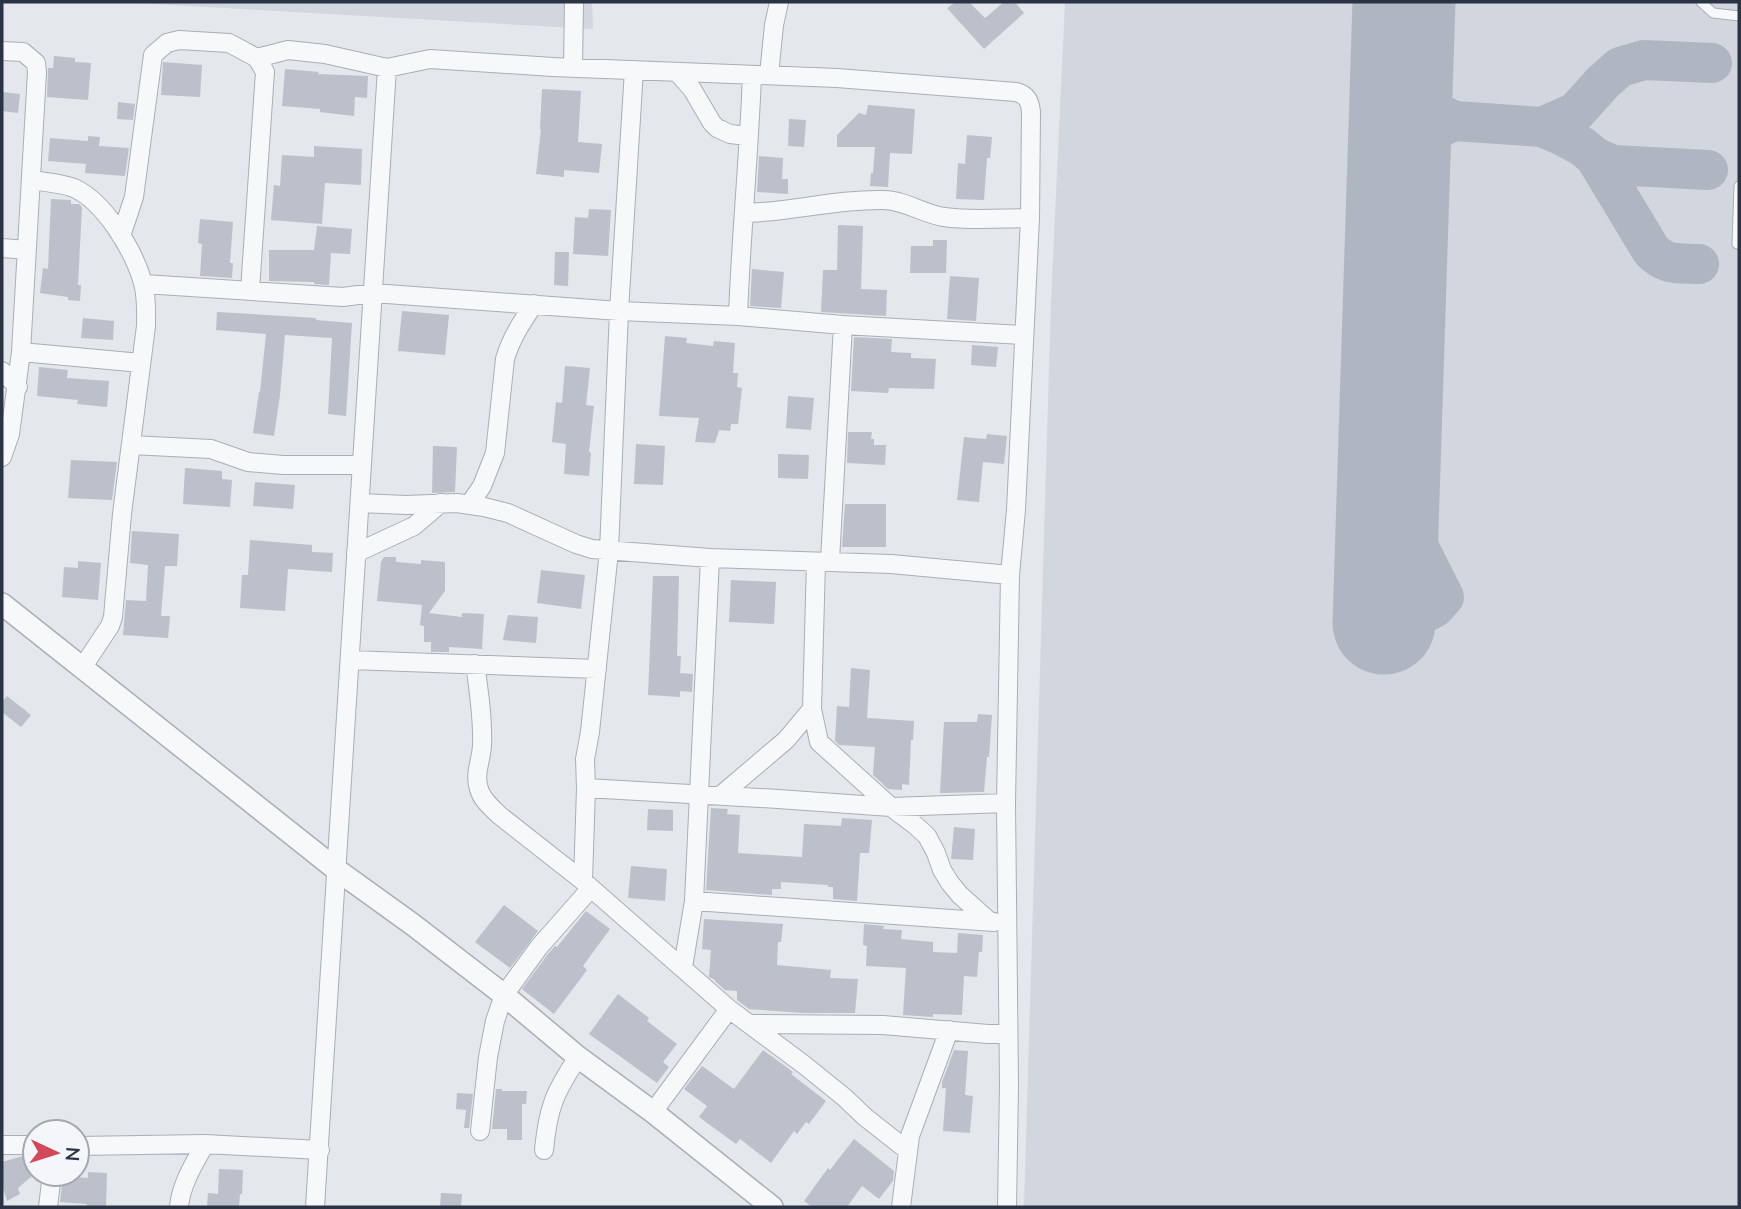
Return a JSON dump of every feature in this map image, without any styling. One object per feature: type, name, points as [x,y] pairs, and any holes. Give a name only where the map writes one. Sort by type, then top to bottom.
[{"type":"street","points":[[573,67],[574,2]]},
{"type":"street","points":[[738,316],[748,136],[779,2]]},
{"type":"street","points":[[121,236],[134,197],[153,55],[167,43],[179,40],[229,43],[257,58],[265,72],[250,290]]},
{"type":"street","points":[[257,58],[288,50],[325,54],[387,68],[430,59],[761,75],[971,88],[1024,94],[1028,99],[1031,112],[1030,218],[1016,510],[1010,575],[1006,803],[1009,1034],[1007,1207]]},
{"type":"street","points":[[2,51],[23,52],[36,63],[37,72],[18,387],[10,434],[2,457]]},
{"type":"street","points":[[316,1207],[387,68]]},
{"type":"street","points":[[481,1131],[488,1057],[495,1021],[504,995],[587,884],[585,759],[609,551],[619,311],[634,70]]},
{"type":"street","points":[[677,72],[692,89],[717,128],[730,134],[748,136]]},
{"type":"street","points":[[31,180],[76,189],[88,197],[121,236],[144,284],[146,326],[122,514],[113,617],[110,626],[82,668]]},
{"type":"street","points":[[745,213],[764,213],[823,203],[886,199],[928,214],[946,217],[1030,218]]},
{"type":"street","points":[[2,248],[27,250]]},
{"type":"street","points":[[144,284],[343,297],[373,293],[619,311],[1023,335]]},
{"type":"street","points":[[469,505],[482,486],[495,453],[505,359],[514,334],[534,304]]},
{"type":"street","points":[[843,325],[812,709],[819,742],[927,836],[950,883],[989,922]]},
{"type":"street","points":[[21,352],[141,363]]},
{"type":"street","points":[[2,371],[18,387]]},
{"type":"street","points":[[131,445],[211,449],[248,462],[362,465]]},
{"type":"street","points":[[360,503],[469,505],[508,513],[576,544],[609,551],[710,558],[891,564],[1010,575]]},
{"type":"street","points":[[356,553],[414,526],[441,503]]},
{"type":"street","points":[[683,967],[694,901],[710,558]]},
{"type":"street","points":[[2,604],[337,870],[504,995],[578,1057],[653,1112],[772,1207]]},
{"type":"street","points":[[350,660],[597,669]]},
{"type":"street","points":[[475,664],[482,721],[482,749],[477,774],[479,790],[486,802],[587,884],[729,1009],[844,1097],[907,1150]]},
{"type":"street","points":[[720,796],[786,740],[812,709]]},
{"type":"street","points":[[786,740],[819,742]]},
{"type":"street","points":[[745,774],[778,799]]},
{"type":"street","points":[[586,788],[891,807],[1006,803]]},
{"type":"street","points":[[694,901],[1008,922]]},
{"type":"street","points":[[653,1112],[729,1009]]},
{"type":"street","points":[[751,1024],[883,1025],[1009,1034]]},
{"type":"street","points":[[901,1207],[910,1136],[949,1030]]},
{"type":"street","points":[[544,1150],[551,1105],[559,1085],[578,1057]]},
{"type":"street","points":[[2,1144],[21,1145]]},
{"type":"street","points":[[91,1146],[205,1144],[320,1150]]},
{"type":"street","points":[[178,1207],[189,1172],[205,1144]]},
{"type":"street","points":[[48,1207],[50,1188]]},
{"type":"lane","points":[[1702,2],[1713,13],[1739,16]]},
{"type":"lane","points":[[1739,186],[1739,244]]},
{"type":"shaded area","points":[[119,2],[592,2],[593,29]]},
{"type":"shaded area","points":[[1065,2],[1739,2],[1739,1207],[1024,1207],[1051,302]]},
{"type":"building","points":[[956,2],[969,2],[985,18],[1004,2],[1015,2],[1024,13],[984,49],[947,8]]},
{"type":"building","points":[[54,56],[91,63],[88,100],[47,97],[48,68],[53,68]]},
{"type":"building","points":[[163,62],[202,65],[200,97],[161,95]]},
{"type":"building","points":[[285,69],[319,72],[318,74],[368,76],[367,98],[355,97],[354,116],[320,112],[320,109],[282,106]]},
{"type":"building","points":[[542,89],[581,91],[578,142],[602,144],[599,173],[564,170],[564,177],[536,174]]},
{"type":"building","points":[[2,92],[20,94],[18,113],[2,111]]},
{"type":"building","points":[[118,102],[135,104],[133,120],[117,119]]},
{"type":"building","points":[[868,105],[915,109],[912,154],[890,153],[888,187],[870,186],[875,147],[837,147],[837,135],[859,113],[866,115]]},
{"type":"building","points":[[789,119],[806,120],[804,147],[788,146]]},
{"type":"building","points":[[967,135],[992,137],[990,158],[987,158],[984,200],[956,199],[958,163],[965,164]]},
{"type":"building","points":[[88,136],[100,137],[99,146],[129,148],[125,176],[85,173],[86,164],[48,161],[50,138],[88,141]]},
{"type":"building","points":[[314,146],[362,149],[361,185],[325,183],[322,224],[271,220],[274,185],[280,186],[282,155],[314,157]]},
{"type":"building","points":[[759,156],[783,158],[782,179],[788,179],[788,194],[757,192]]},
{"type":"building","points":[[51,199],[71,200],[71,204],[79,204],[82,207],[78,285],[81,285],[80,301],[40,293],[43,268],[48,269]]},
{"type":"building","points":[[589,209],[611,210],[608,256],[573,254],[575,217],[588,218]]},
{"type":"building","points":[[200,219],[233,222],[230,263],[233,263],[232,278],[200,276]]},
{"type":"building","points":[[838,225],[863,226],[861,289],[887,290],[886,316],[821,312],[823,270],[837,270]]},
{"type":"building","points":[[317,226],[352,229],[350,254],[331,253],[329,285],[269,281],[269,250],[314,250]]},
{"type":"building","points":[[933,240],[947,240],[946,273],[910,273],[911,246],[933,246]]},
{"type":"building","points":[[555,252],[569,252],[568,286],[554,285]]},
{"type":"building","points":[[752,269],[784,272],[781,308],[750,306]]},
{"type":"building","points":[[950,276],[979,278],[976,321],[947,319]]},
{"type":"building","points":[[402,311],[449,315],[445,355],[398,351]]},
{"type":"building","points":[[217,312],[352,323],[346,416],[328,414],[332,338],[285,335],[274,436],[253,433],[266,334],[216,330]]},
{"type":"building","points":[[83,318],[114,321],[113,340],[81,338]]},
{"type":"building","points":[[665,336],[687,338],[686,343],[713,346],[714,341],[735,343],[733,373],[738,373],[737,387],[742,388],[738,424],[731,424],[730,431],[719,430],[715,443],[695,442],[699,418],[659,416]]},
{"type":"building","points":[[854,337],[892,339],[891,352],[911,353],[911,358],[936,359],[934,389],[889,388],[888,393],[851,391]]},
{"type":"building","points":[[972,345],[998,347],[996,367],[971,365]]},
{"type":"building","points":[[565,366],[590,368],[586,405],[594,406],[589,476],[564,474],[566,444],[552,442],[556,402],[562,403]]},
{"type":"building","points":[[39,367],[68,370],[67,378],[109,381],[107,407],[77,404],[78,400],[37,396]]},
{"type":"building","points":[[788,396],[814,398],[811,430],[786,428]]},
{"type":"building","points":[[848,432],[872,432],[874,445],[886,445],[885,465],[847,463]]},
{"type":"building","points":[[987,434],[1007,436],[1004,464],[983,462],[979,502],[957,500],[964,437],[986,439]]},
{"type":"building","points":[[636,444],[665,446],[663,485],[634,484]]},
{"type":"building","points":[[433,446],[457,447],[455,492],[432,493]]},
{"type":"building","points":[[778,454],[809,455],[808,479],[778,478]]},
{"type":"building","points":[[71,460],[117,462],[112,500],[68,498]]},
{"type":"building","points":[[185,468],[222,471],[222,479],[232,480],[230,507],[183,504]]},
{"type":"building","points":[[255,482],[295,485],[293,509],[253,506]]},
{"type":"building","points":[[845,504],[886,504],[886,547],[842,547]]},
{"type":"building","points":[[132,531],[179,534],[177,566],[165,566],[161,616],[170,616],[168,638],[123,635],[126,600],[146,601],[148,565],[130,563]]},
{"type":"building","points":[[250,540],[312,545],[312,552],[333,553],[332,572],[288,569],[285,611],[240,608],[242,575],[248,575]]},
{"type":"building","points":[[384,557],[396,557],[396,562],[445,562],[445,591],[429,613],[462,617],[462,613],[484,614],[482,649],[449,647],[449,652],[431,652],[431,642],[424,642],[424,626],[420,625],[422,605],[377,601],[381,562]]},
{"type":"building","points":[[78,561],[101,563],[98,600],[62,597],[64,567],[78,568]]},
{"type":"building","points":[[541,570],[585,575],[581,609],[537,603]]},
{"type":"building","points":[[653,576],[679,576],[677,656],[681,656],[680,673],[693,674],[692,692],[680,691],[680,697],[648,695]]},
{"type":"building","points":[[731,580],[776,582],[774,624],[729,622]]},
{"type":"building","points":[[508,615],[538,617],[536,643],[503,640]]},
{"type":"building","points":[[851,668],[870,670],[867,718],[914,721],[909,785],[902,784],[902,790],[888,789],[873,775],[875,747],[839,745],[835,741],[837,706],[849,707]]},
{"type":"building","points":[[7,696],[31,715],[21,727],[2,712],[2,702]]},
{"type":"building","points":[[978,714],[992,715],[984,792],[940,793],[944,722],[977,722]]},
{"type":"building","points":[[711,808],[728,809],[727,814],[740,815],[738,853],[802,857],[804,824],[841,826],[842,818],[872,820],[869,853],[860,853],[857,901],[833,899],[833,887],[828,885],[781,882],[781,889],[772,889],[772,895],[706,890]]},
{"type":"building","points":[[648,809],[673,810],[673,831],[647,830]]},
{"type":"building","points":[[954,827],[975,829],[973,860],[951,859]]},
{"type":"building","points":[[631,866],[667,869],[665,901],[628,898]]},
{"type":"building","points":[[504,905],[538,931],[510,968],[475,942]]},
{"type":"building","points":[[586,911],[610,929],[583,966],[587,970],[554,1014],[522,989],[548,954],[557,947]]},
{"type":"building","points":[[704,919],[783,924],[781,942],[778,942],[777,965],[831,970],[830,978],[858,979],[855,1013],[749,1009],[737,1000],[737,991],[725,990],[709,977],[711,950],[702,949]]},
{"type":"building","points":[[864,924],[902,930],[901,939],[933,942],[933,952],[957,953],[958,933],[983,935],[977,977],[964,976],[962,1015],[903,1015],[906,968],[866,966]]},
{"type":"building","points":[[618,994],[677,1044],[663,1062],[669,1067],[657,1083],[589,1034]]},
{"type":"building","points":[[763,1050],[826,1101],[809,1124],[806,1122],[797,1134],[794,1131],[771,1163],[740,1139],[736,1144],[699,1117],[707,1106],[684,1089],[702,1066],[734,1089]]},
{"type":"building","points":[[954,1050],[968,1051],[965,1095],[973,1096],[970,1133],[943,1131],[946,1088],[942,1088],[942,1082]]},
{"type":"building","points":[[496,1089],[527,1091],[526,1104],[522,1104],[522,1140],[507,1140],[507,1129],[492,1129]]},
{"type":"building","points":[[457,1093],[473,1094],[469,1128],[464,1128],[466,1110],[456,1109]]},
{"type":"building","points":[[854,1139],[894,1171],[893,1181],[879,1199],[862,1186],[847,1207],[812,1207],[804,1201]]},
{"type":"building","points":[[21,1157],[21,1185],[18,1188],[20,1194],[7,1201],[2,1184],[2,1162]]},
{"type":"building","points":[[219,1169],[243,1170],[239,1207],[207,1207],[208,1193],[218,1194]]},
{"type":"building","points":[[91,1172],[107,1173],[106,1207],[60,1202],[62,1188],[91,1188]]},
{"type":"building","points":[[441,1193],[462,1194],[461,1207],[440,1207]]},
{"type":"taxiway","points":[[1542,127],[1576,112],[1620,67],[1644,60],[1712,63]]},
{"type":"taxiway","points":[[1402,69],[1415,96],[1428,109],[1455,121],[1542,127],[1583,147],[1595,157],[1651,250],[1667,261],[1699,264]]},
{"type":"taxiway","points":[[1398,177],[1408,154],[1418,140],[1455,121]]},
{"type":"taxiway","points":[[1595,157],[1613,165],[1708,170]]},
{"type":"taxiway","points":[[1387,531],[1366,563],[1367,583],[1372,599],[1384,610],[1401,617],[1418,616],[1434,608],[1444,597],[1388,486]]},
{"type":"runway","points":[[1384,623],[1404,2]]}]
